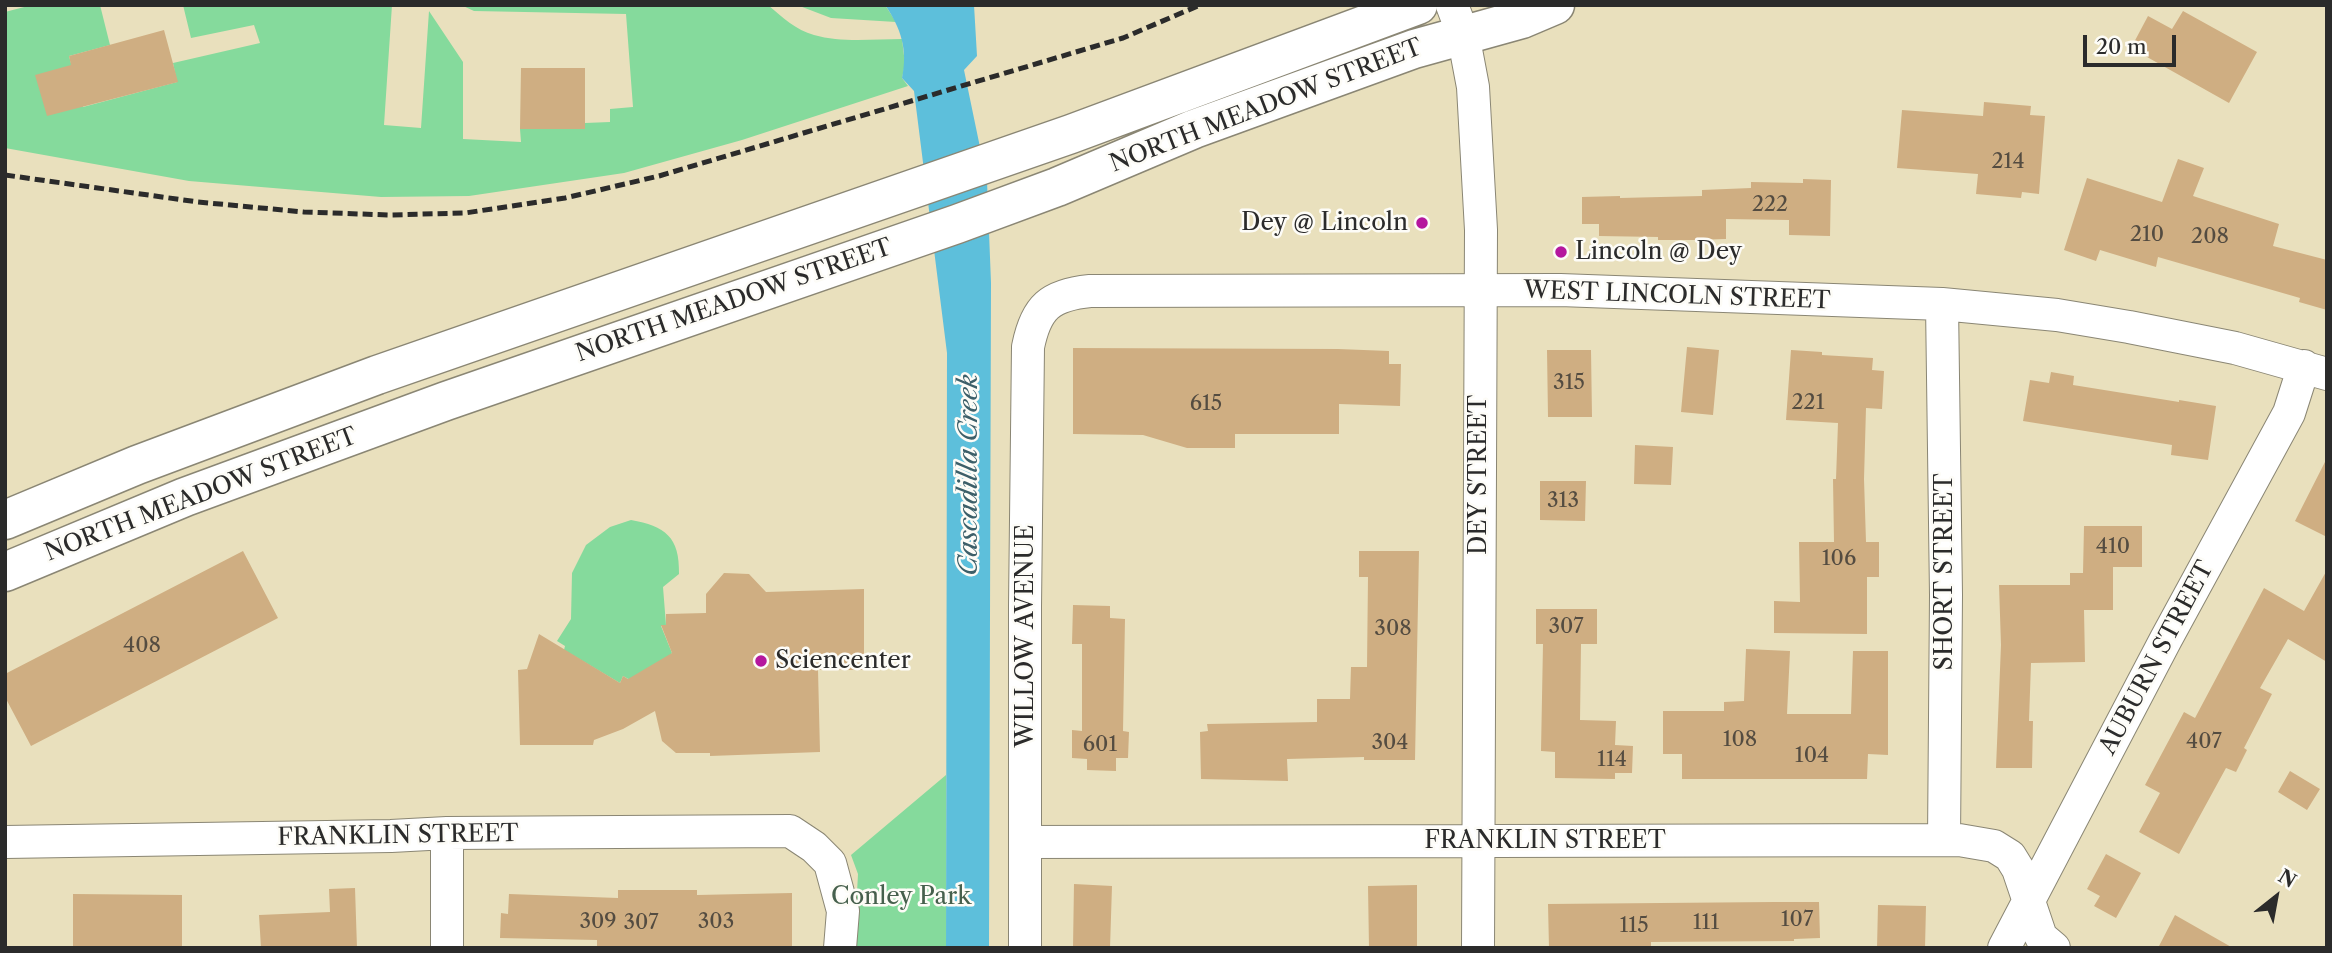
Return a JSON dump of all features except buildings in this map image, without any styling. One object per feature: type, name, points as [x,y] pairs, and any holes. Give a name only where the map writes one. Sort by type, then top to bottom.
[{"type":"highway","name":"NORTH MEADOW STREET","points":[[5,520],[137,465],[402,365],[1040,145],[1418,5]]},
{"type":"highway","name":"NORTH MEADOW STREET","points":[[5,572],[250,473],[486,387],[1057,187],[1194,129],[1414,50],[1458,20],[1522,19],[1555,5]]},
{"type":"street","name":"DEY STREET","points":[[1458,20],[1473,88],[1481,230],[1478,948]]},
{"type":"street","name":"WEST LINCOLN STREET","points":[[1033,325],[1046,306],[1056,300],[1067,294],[1090,291],[1560,290],[1942,304],[2057,315],[2235,348],[2315,370]]},
{"type":"street","name":"SHORT STREET","points":[[1942,304],[1946,595],[1944,840]]},
{"type":"street","name":"WILLOW AVENUE","points":[[1025,948],[1028,347],[1033,325]]},
{"type":"street","name":"AUBURN STREET","points":[[2004,948],[2166,639],[2315,370]]},
{"type":"street","name":"FRANKLIN STREET","points":[[5,842],[790,831],[814,847],[831,863],[843,911],[839,948]]},
{"type":"street","points":[[447,834],[447,948]]},
{"type":"street","name":"FRANKLIN STREET","points":[[1026,842],[1959,840],[1994,846],[2010,856],[2018,869],[2041,937],[2054,948]]},
{"type":"green space","points":[[32,5],[100,5],[110,45],[69,56],[83,107],[177,82],[173,63],[260,43],[254,25],[191,38],[183,5],[392,5],[384,125],[421,128],[429,11],[463,62],[463,139],[521,142],[520,129],[584,129],[585,123],[610,122],[610,109],[633,107],[626,14],[474,11],[461,5],[768,5],[795,26],[814,35],[846,40],[902,39],[905,64],[902,78],[908,86],[742,140],[624,173],[469,196],[381,197],[189,181],[5,148],[5,12]]},
{"type":"green space","points":[[797,5],[885,5],[896,22],[831,18]]},
{"type":"green space","points":[[631,520],[653,526],[668,535],[679,561],[679,574],[663,587],[666,625],[661,626],[672,653],[641,686],[623,676],[620,683],[564,650],[565,646],[557,641],[571,619],[572,573],[586,545],[610,527]]},
{"type":"green space","name":"Conley Park","points":[[946,775],[946,948],[854,948],[858,874],[851,855]]},
{"type":"water","name":"Cascadilla Creek","points":[[885,5],[974,5],[977,56],[964,70],[987,181],[991,283],[989,948],[946,948],[947,353],[914,91],[902,78],[902,40]]},
{"type":"railway","points":[[5,175],[198,202],[304,212],[389,215],[465,213],[565,198],[659,176],[1123,38],[1200,5]]},
{"type":"place","name":"Dey @ Lincoln","points":[[1422,223]]},
{"type":"place","name":"Lincoln @ Dey","points":[[1561,252]]},
{"type":"place","name":"Sciencenter","points":[[761,661]]}]
